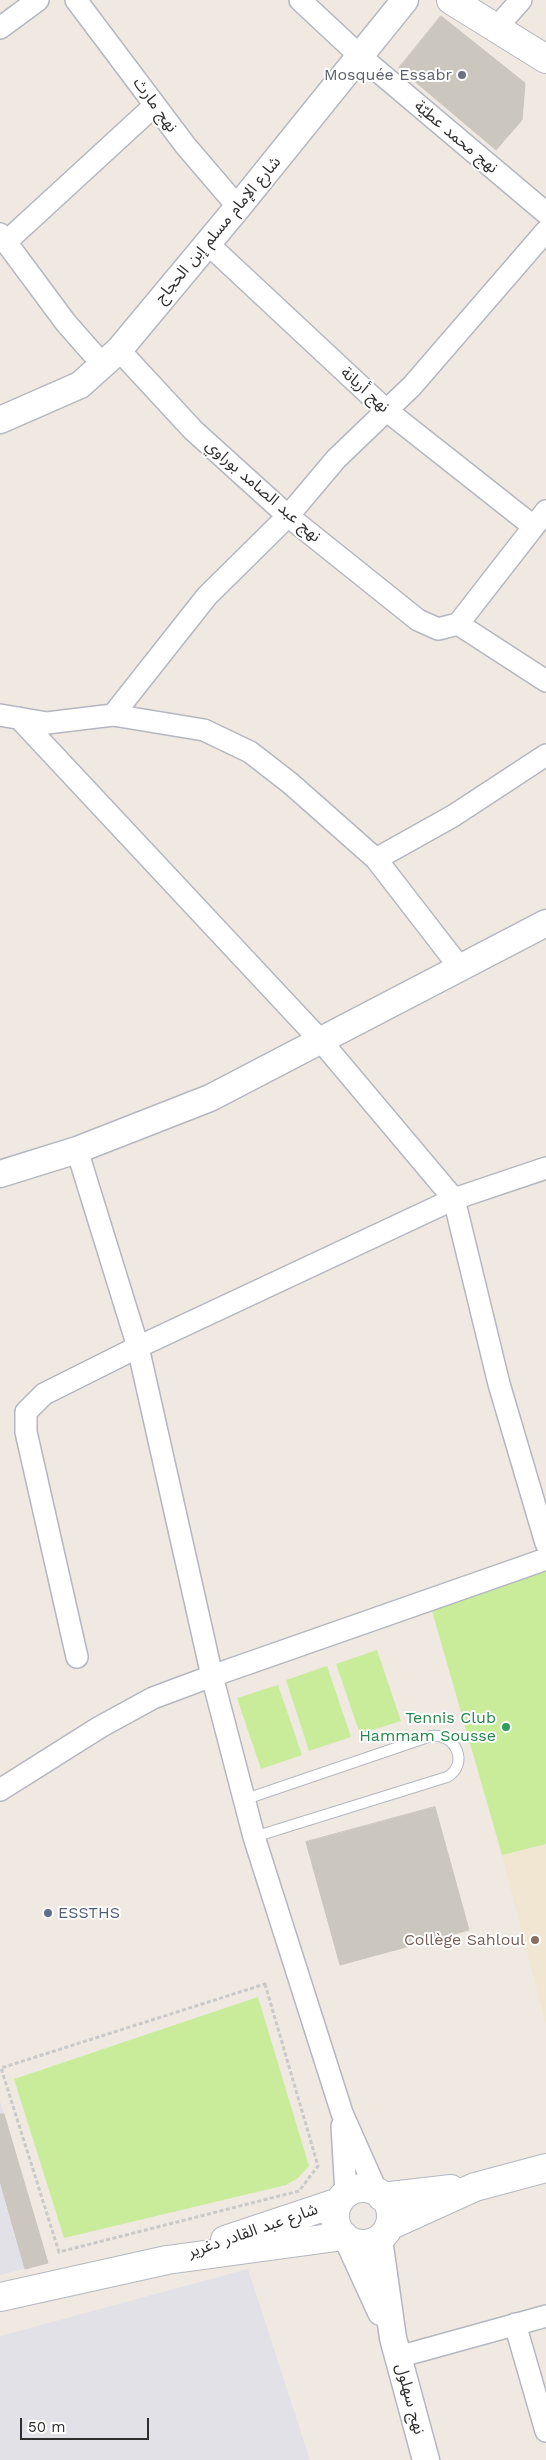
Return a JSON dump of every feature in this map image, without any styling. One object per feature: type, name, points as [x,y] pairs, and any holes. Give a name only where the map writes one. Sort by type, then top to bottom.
[{"type":"main road","points":[[451,0],[546,59]]},
{"type":"main road","points":[[485,0],[513,9],[546,54]]},
{"type":"main road","points":[[475,2187],[384,2232],[364,2244],[346,2238],[337,2228],[335,2217],[343,2198],[362,2188],[379,2195],[475,2187],[546,2168]]},
{"type":"main road","points":[[379,2195],[390,2210],[384,2232]]},
{"type":"main road","name":"شارع عبد القادر دغرير","points":[[167,2260],[343,2198]]},
{"type":"main road","name":"شارع عبد القادر دغرير","points":[[0,2297],[167,2260],[346,2238]]},
{"type":"street","points":[[0,28],[38,0]]},
{"type":"street","name":"نهج مارث","points":[[76,0],[154,106],[238,207]]},
{"type":"street","name":"نهج محمد عطيّة","points":[[300,0],[360,56],[546,213]]},
{"type":"street","name":"شارع اﻹمام مسلم إبن الحجاج","points":[[0,420],[80,385],[111,358],[238,207],[405,0]]},
{"type":"street","points":[[3,238],[154,106]]},
{"type":"street","points":[[113,715],[207,596],[288,516],[336,459],[412,386],[546,231]]},
{"type":"street","name":"نهج عبد الصامد بوراوي","points":[[3,238],[39,289],[111,358],[288,516],[418,620],[438,629],[458,624]]},
{"type":"street","name":"نهج أريانة","points":[[207,243],[386,410],[540,519]]},
{"type":"street","points":[[540,519],[458,624],[546,681]]},
{"type":"street","points":[[10,717],[47,723],[113,715],[204,730],[250,752],[290,783],[376,859],[460,969]]},
{"type":"street","points":[[10,717],[321,1041],[454,1199],[504,1401],[546,1542]]},
{"type":"street","points":[[376,859],[453,816],[546,755]]},
{"type":"street","points":[[0,1174],[77,1150],[210,1098],[546,923]]},
{"type":"street","points":[[77,1150],[138,1346],[212,1676],[246,1799],[254,1836],[342,2113],[379,2195]]},
{"type":"street","points":[[77,1657],[26,1432],[26,1412],[44,1394],[138,1346],[454,1199],[546,1168]]},
{"type":"street","points":[[0,1789],[100,1727],[153,1698],[546,1559]]},
{"type":"street","points":[[342,2113],[343,2198]]},
{"type":"street","name":"نهج سهلول","points":[[384,2232],[396,2348],[426,2460]]},
{"type":"street","name":"نهج سهلول","points":[[346,2238],[396,2348]]},
{"type":"street","points":[[396,2348],[546,2316]]},
{"type":"street","points":[[515,2324],[544,2419]]},
{"type":"lane","points":[[246,1799],[431,1736],[441,1735],[450,1740],[456,1752],[457,1767],[454,1773],[447,1777],[254,1836]]},
{"type":"path","points":[[265,1984],[318,2166],[299,2191],[59,2252],[1,2068],[265,1984]]},
{"type":"shaded area","name":"Collège Sahloul","points":[[546,1844],[546,2025],[502,1855]]},
{"type":"shaded area","points":[[0,2101],[48,2263],[0,2275]]},
{"type":"shaded area","points":[[248,2269],[310,2460],[0,2460],[0,2336]]},
{"type":"green space","name":"Tennis Club Hammam Sousse","points":[[546,1571],[546,1844],[502,1855],[432,1611]]},
{"type":"green space","points":[[377,1650],[401,1721],[360,1734],[336,1664]]},
{"type":"green space","points":[[327,1666],[351,1737],[309,1751],[286,1680]]},
{"type":"green space","points":[[278,1685],[302,1755],[261,1769],[237,1698]]},
{"type":"green space","points":[[258,1997],[309,2166],[298,2178],[286,2185],[64,2238],[14,2079]]},
{"type":"building","name":"Mosquée Essabr","points":[[441,16],[525,83],[522,120],[496,150],[399,68]]},
{"type":"building","points":[[435,1807],[469,1930],[340,1965],[306,1842]]},
{"type":"building","points":[[0,2114],[4,2114],[48,2263],[25,2269],[0,2181]]},
{"type":"place","name":"Mosquée Essabr","points":[[462,75]]},
{"type":"place","name":"Tennis Club Hammam Sousse","points":[[506,1727]]},
{"type":"place","name":"ESSTHS","points":[[48,1913]]},
{"type":"place","name":"Collège Sahloul","points":[[535,1940]]}]
